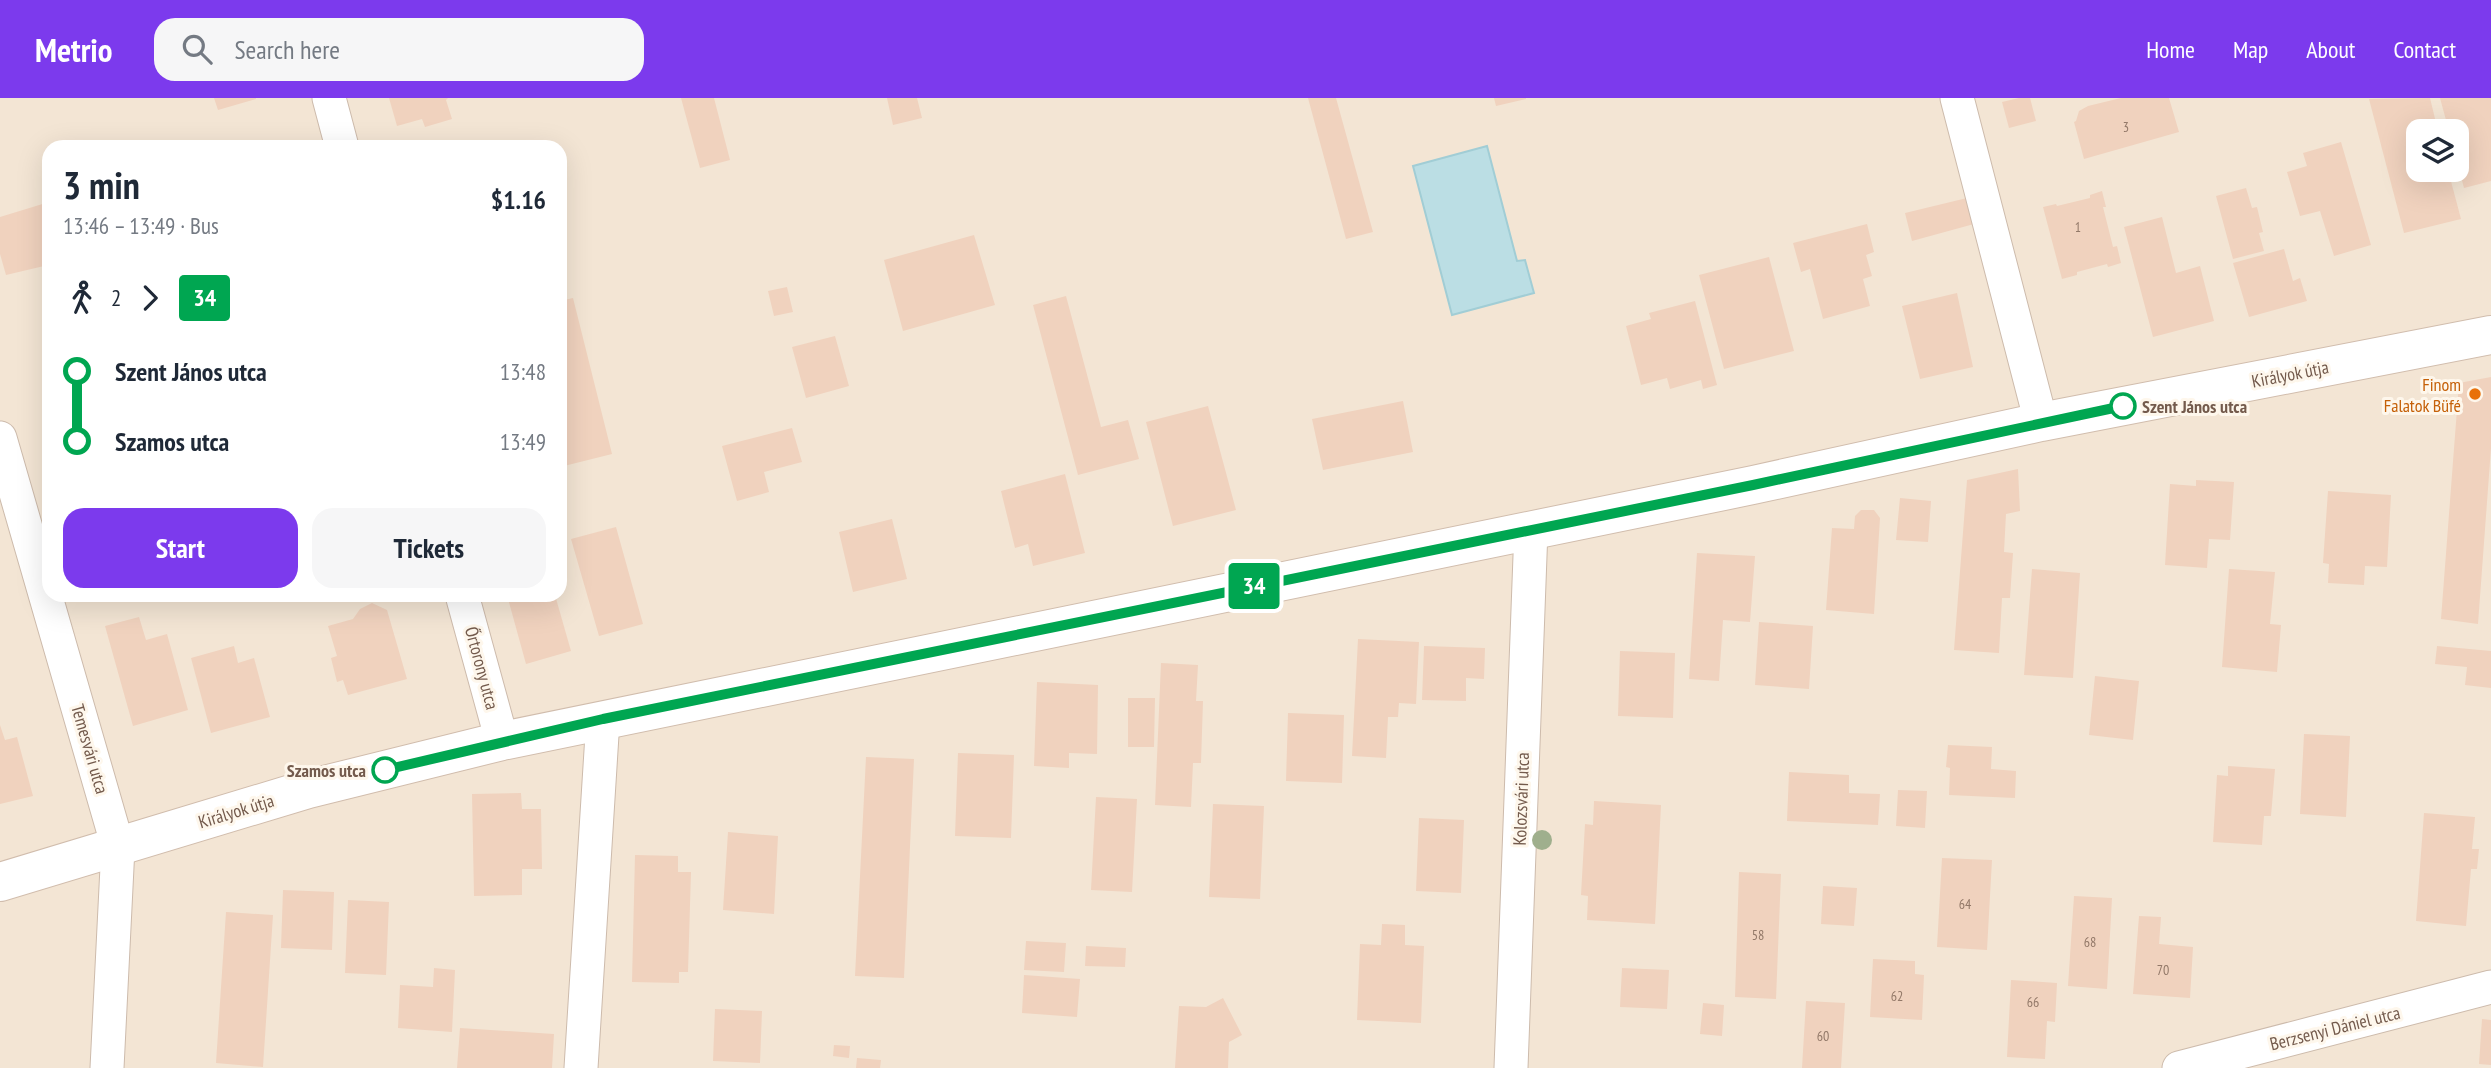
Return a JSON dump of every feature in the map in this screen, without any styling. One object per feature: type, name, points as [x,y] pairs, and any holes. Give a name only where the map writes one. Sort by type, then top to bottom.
[{"type":"street","points":[[329,98],[340,140]]},
{"type":"street","points":[[1957,98],[2041,422]]},
{"type":"street","name":"Királyok útja","points":[[0,882],[308,789],[502,741],[1753,485],[2041,422],[2491,335]]},
{"type":"street","name":"Temesvári utca","points":[[0,438],[42,584]]},
{"type":"street","name":"Kolozsvári utca","points":[[1511,1068],[1531,529]]},
{"type":"street","name":"Temesvári utca","points":[[47,602],[118,847],[107,1068]]},
{"type":"street","name":"Őrtorony utca","points":[[464,602],[502,741]]},
{"type":"street","points":[[581,1068],[603,719]]},
{"type":"street","name":"Berzsenyi Dániel utca","points":[[2179,1068],[2491,987]]},
{"type":"shaded area","points":[[0,98],[2491,98],[2491,1068],[0,1068]]},
{"type":"water","points":[[1487,146],[1517,261],[1525,260],[1534,293],[1452,315],[1413,166]]},
{"type":"building","points":[[214,98],[256,98],[256,99],[218,110]]},
{"type":"building","points":[[389,98],[448,98],[446,100],[452,119],[425,127],[422,119],[397,126]]},
{"type":"building","points":[[681,98],[714,98],[730,160],[700,168]]},
{"type":"building","points":[[887,98],[917,98],[922,118],[893,125]]},
{"type":"building","points":[[1308,98],[1336,98],[1373,232],[1346,239]]},
{"type":"building","points":[[1494,98],[1526,98],[1526,99],[1496,106]]},
{"type":"building","points":[[2030,98],[2036,121],[2009,128],[2002,102]]},
{"type":"building","points":[[2121,98],[2169,98],[2179,132],[2084,159],[2074,122],[2079,111],[2088,106]]},
{"type":"building","points":[[2430,98],[2435,119],[2406,119],[2406,182],[2451,182],[2461,219],[2404,233],[2369,99]]},
{"type":"building","points":[[2440,98],[2491,98],[2491,181],[2464,188],[2462,182],[2469,182],[2469,119],[2446,119]]},
{"type":"building","points":[[2341,142],[2371,245],[2334,256],[2320,211],[2300,216],[2287,172],[2307,166],[2303,153]]},
{"type":"building","points":[[2246,188],[2252,208],[2257,207],[2263,232],[2259,233],[2264,251],[2233,259],[2216,196]]},
{"type":"building","points":[[2102,191],[2106,207],[2103,207],[2113,247],[2117,246],[2121,263],[2077,272],[2077,275],[2062,279],[2043,207],[2090,198],[2090,195]]},
{"type":"building","points":[[1967,198],[1974,224],[1912,241],[1905,213]]},
{"type":"building","points":[[42,204],[42,266],[6,275],[0,254],[0,217]]},
{"type":"building","points":[[2162,217],[2176,273],[2200,266],[2214,321],[2153,337],[2124,227]]},
{"type":"building","points":[[1867,224],[1874,252],[1866,255],[1872,276],[1863,279],[1870,306],[1823,319],[1810,269],[1801,272],[1793,243]]},
{"type":"building","points":[[974,235],[995,305],[903,331],[884,260]]},
{"type":"building","points":[[2284,249],[2293,281],[2300,278],[2307,301],[2249,317],[2233,263]]},
{"type":"building","points":[[1769,257],[1794,351],[1724,369],[1699,275]]},
{"type":"building","points":[[787,287],[793,312],[774,316],[768,291]]},
{"type":"building","points":[[1957,293],[1973,367],[1920,379],[1902,306]]},
{"type":"building","points":[[1066,296],[1101,427],[1128,420],[1139,459],[1078,475],[1033,305]]},
{"type":"building","points":[[573,298],[612,454],[567,465],[567,299]]},
{"type":"building","points":[[1695,301],[1717,385],[1703,389],[1701,380],[1670,389],[1667,378],[1641,385],[1626,326],[1651,319],[1649,313]]},
{"type":"building","points":[[835,336],[849,386],[806,398],[792,347]]},
{"type":"building","points":[[2491,377],[2491,448],[2478,624],[2441,619],[2459,383]]},
{"type":"building","points":[[1403,401],[1413,452],[1323,470],[1312,419]]},
{"type":"building","points":[[1208,406],[1236,510],[1173,526],[1146,422]]},
{"type":"building","points":[[792,428],[802,462],[764,472],[769,492],[737,501],[722,446]]},
{"type":"building","points":[[2018,469],[2020,511],[2006,514],[2004,552],[2013,553],[2010,598],[2002,598],[1999,653],[1954,650],[1967,480]]},
{"type":"building","points":[[1065,474],[1085,553],[1033,566],[1028,544],[1015,548],[1001,491]]},
{"type":"building","points":[[2196,480],[2234,482],[2230,540],[2209,539],[2207,568],[2165,565],[2170,484],[2196,486]]},
{"type":"building","points":[[2328,491],[2391,495],[2387,567],[2365,566],[2364,585],[2328,583],[2329,564],[2323,563]]},
{"type":"building","points":[[1900,498],[1931,501],[1928,542],[1896,540]]},
{"type":"building","points":[[1861,510],[1874,510],[1880,518],[1874,614],[1826,610],[1832,528],[1854,529],[1855,516]]},
{"type":"building","points":[[892,519],[907,579],[853,592],[839,532]]},
{"type":"building","points":[[616,527],[643,624],[599,636],[571,539]]},
{"type":"building","points":[[1697,553],[1755,556],[1750,622],[1723,620],[1719,681],[1689,679]]},
{"type":"building","points":[[2032,569],[2080,573],[2073,678],[2024,675]]},
{"type":"building","points":[[2229,569],[2275,572],[2270,624],[2281,625],[2277,672],[2222,667]]},
{"type":"building","points":[[509,602],[557,602],[571,651],[526,664]]},
{"type":"building","points":[[372,603],[387,610],[407,679],[348,695],[343,680],[337,682],[331,658],[337,656],[328,626],[353,619],[360,609]]},
{"type":"building","points":[[139,617],[146,640],[167,634],[188,710],[133,726],[105,626]]},
{"type":"building","points":[[1759,622],[1813,626],[1809,689],[1755,685]]},
{"type":"building","points":[[1358,639],[1419,642],[1416,704],[1399,703],[1398,717],[1388,717],[1386,758],[1352,756]]},
{"type":"building","points":[[234,646],[238,663],[254,658],[270,717],[211,733],[191,658]]},
{"type":"building","points":[[1424,646],[1485,648],[1484,679],[1466,678],[1466,701],[1422,700]]},
{"type":"building","points":[[2437,646],[2491,651],[2491,688],[2465,685],[2467,667],[2435,664]]},
{"type":"building","points":[[1620,651],[1675,653],[1673,718],[1618,716]]},
{"type":"building","points":[[1161,663],[1198,665],[1196,701],[1203,701],[1201,763],[1193,763],[1191,807],[1155,805]]},
{"type":"building","points":[[2095,676],[2139,681],[2133,740],[2089,735]]},
{"type":"building","points":[[1037,682],[1098,685],[1097,754],[1069,753],[1069,768],[1034,766]]},
{"type":"building","points":[[1128,698],[1155,698],[1154,747],[1128,747]]},
{"type":"building","points":[[1288,713],[1344,715],[1342,783],[1286,781]]},
{"type":"building","points":[[0,725],[5,740],[17,737],[33,796],[0,804]]},
{"type":"building","points":[[2304,734],[2350,736],[2346,817],[2300,814]]},
{"type":"building","points":[[1948,745],[1992,747],[1991,769],[2016,771],[2015,798],[1949,795],[1950,768],[1946,767]]},
{"type":"building","points":[[958,753],[1014,755],[1011,838],[955,836]]},
{"type":"building","points":[[866,757],[914,759],[904,978],[855,976]]},
{"type":"building","points":[[2228,766],[2275,769],[2271,816],[2264,816],[2262,845],[2213,842],[2217,775],[2228,776]]},
{"type":"building","points":[[1789,772],[1849,775],[1849,793],[1880,794],[1878,825],[1787,821]]},
{"type":"building","points":[[1898,790],[1927,791],[1925,828],[1896,826]]},
{"type":"building","points":[[521,793],[522,809],[541,809],[542,869],[522,869],[522,895],[474,896],[472,794]]},
{"type":"building","points":[[1096,797],[1137,799],[1132,892],[1091,890]]},
{"type":"building","points":[[1594,801],[1661,805],[1655,924],[1587,920],[1588,896],[1581,895],[1585,824],[1593,825]]},
{"type":"building","points":[[1213,804],[1264,806],[1260,899],[1209,897]]},
{"type":"building","points":[[2424,813],[2475,817],[2472,849],[2479,849],[2477,869],[2471,869],[2466,926],[2416,921]]},
{"type":"building","points":[[1419,818],[1464,820],[1461,893],[1416,891]]},
{"type":"building","points":[[728,832],[778,836],[774,914],[723,910]]},
{"type":"building","points":[[635,855],[678,856],[678,872],[691,872],[688,972],[679,972],[679,983],[632,982]]},
{"type":"building","points":[[1942,858],[1992,860],[1987,950],[1937,947]]},
{"type":"building","points":[[1739,872],[1781,874],[1776,999],[1735,997]]},
{"type":"building","points":[[1823,886],[1857,888],[1854,926],[1821,924]]},
{"type":"building","points":[[283,890],[334,892],[332,950],[281,948]]},
{"type":"building","points":[[2074,896],[2112,898],[2107,989],[2068,986]]},
{"type":"building","points":[[348,900],[389,902],[386,975],[345,973]]},
{"type":"building","points":[[226,912],[273,915],[263,1067],[216,1063]]},
{"type":"building","points":[[2139,916],[2161,917],[2159,944],[2193,947],[2190,998],[2133,994]]},
{"type":"building","points":[[1382,924],[1405,925],[1405,945],[1424,946],[1421,1023],[1357,1020],[1360,944],[1381,945]]},
{"type":"building","points":[[1026,941],[1066,943],[1064,972],[1024,970]]},
{"type":"building","points":[[1086,946],[1126,948],[1125,967],[1085,966]]},
{"type":"building","points":[[1873,959],[1915,961],[1915,974],[1924,975],[1922,1020],[1870,1017]]},
{"type":"building","points":[[434,968],[455,970],[452,1032],[398,1028],[400,985],[433,987]]},
{"type":"building","points":[[1622,968],[1669,970],[1667,1009],[1620,1007]]},
{"type":"building","points":[[1024,975],[1080,979],[1077,1017],[1022,1013]]},
{"type":"building","points":[[2011,980],[2057,983],[2055,1022],[2047,1021],[2045,1059],[2007,1057]]},
{"type":"building","points":[[1223,998],[1242,1035],[1229,1042],[1228,1068],[1175,1068],[1179,1006],[1206,1007]]},
{"type":"building","points":[[1806,1001],[1845,1003],[1841,1068],[1802,1068]]},
{"type":"building","points":[[1703,1003],[1724,1005],[1722,1036],[1700,1034]]},
{"type":"building","points":[[715,1009],[762,1011],[760,1063],[713,1061]]},
{"type":"building","points":[[2482,1019],[2491,1020],[2491,1065],[2479,1064]]},
{"type":"building","points":[[460,1028],[554,1034],[552,1068],[457,1068]]},
{"type":"building","points":[[834,1045],[850,1046],[849,1058],[833,1056]]},
{"type":"building","points":[[857,1058],[881,1060],[880,1068],[856,1068]]},
{"type":"bus line","name":"34","points":[[385,770],[603,719],[1753,485],[2123,406]]},
{"type":"place","name":"Finom Falatok Büfé","points":[[2475,394]]},
{"type":"place","name":"Szent János utca","points":[[2123,406]]},
{"type":"place","name":"Szamos utca","points":[[385,770]]}]
